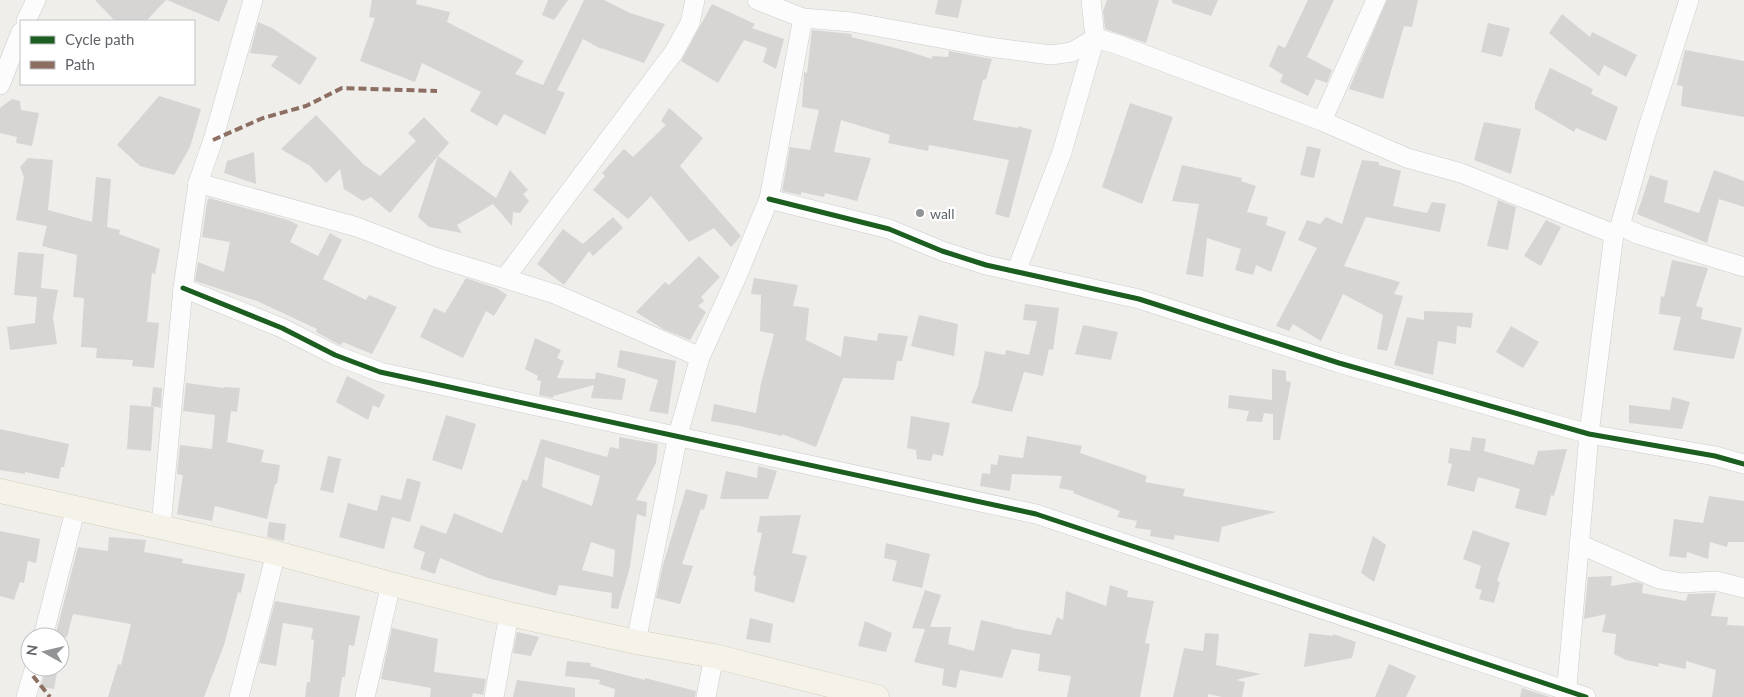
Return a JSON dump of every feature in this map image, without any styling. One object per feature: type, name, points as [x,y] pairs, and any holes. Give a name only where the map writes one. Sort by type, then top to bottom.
[{"type":"main road","points":[[0,491],[276,553],[509,614],[636,642],[714,656],[877,697]]},
{"type":"street","points":[[26,20],[36,0]]},
{"type":"street","points":[[161,526],[183,288],[198,183],[213,140],[253,0]]},
{"type":"street","points":[[505,278],[674,52],[690,23],[695,0]]},
{"type":"street","points":[[757,0],[803,18],[852,22],[989,47],[1051,55],[1072,52],[1095,38],[1322,121],[1407,158],[1460,173],[1617,230],[1640,235],[1744,267]]},
{"type":"street","points":[[1016,272],[1062,152],[1095,38],[1091,0]]},
{"type":"street","points":[[1322,121],[1376,0]]},
{"type":"street","points":[[1567,694],[1589,434],[1617,230],[1689,0]]},
{"type":"street","points":[[636,642],[678,435],[700,357],[738,276],[769,199],[803,18]]},
{"type":"street","points":[[0,85],[20,35]]},
{"type":"street","points":[[198,183],[357,227],[435,257],[555,294],[700,357]]},
{"type":"street","points":[[769,199],[889,229],[942,251],[986,265],[1139,299],[1339,363],[1589,434],[1715,456],[1744,464]]},
{"type":"street","points":[[183,288],[282,328],[335,355],[380,372],[1036,514],[1567,694],[1586,697]]},
{"type":"street","points":[[46,627],[76,507]]},
{"type":"street","points":[[1579,544],[1670,582],[1716,581],[1744,588]]},
{"type":"street","points":[[239,697],[276,553]]},
{"type":"street","points":[[365,697],[391,584]]},
{"type":"street","points":[[494,697],[509,614]]},
{"type":"street","points":[[706,697],[714,656]]},
{"type":"street","points":[[26,697],[32,677]]},
{"type":"building","points":[[95,0],[166,0],[147,20],[114,20]]},
{"type":"building","points":[[167,0],[228,0],[219,22]]},
{"type":"building","points":[[372,0],[417,0],[416,4],[450,12],[447,22],[524,61],[515,74],[543,85],[584,0],[604,0],[630,13],[665,24],[644,63],[601,49],[583,39],[557,90],[565,93],[545,135],[504,114],[497,126],[470,111],[481,92],[422,63],[415,82],[360,61],[375,18],[369,17]]},
{"type":"building","points":[[548,0],[568,0],[554,20],[542,15]]},
{"type":"building","points":[[938,0],[962,0],[958,18],[935,14]]},
{"type":"building","points":[[1107,0],[1159,0],[1146,43],[1105,29],[1103,11]]},
{"type":"building","points":[[1172,0],[1218,0],[1211,16],[1172,3]]},
{"type":"building","points":[[1308,0],[1334,0],[1307,57],[1332,70],[1327,83],[1316,79],[1308,96],[1280,82],[1283,75],[1269,66],[1278,45],[1285,48]]},
{"type":"building","points":[[1387,0],[1418,0],[1412,27],[1404,26],[1383,99],[1349,89]]},
{"type":"building","points":[[712,4],[755,24],[752,28],[784,39],[776,69],[763,62],[767,48],[744,40],[718,83],[681,61]]},
{"type":"building","points":[[1562,14],[1590,37],[1592,32],[1637,55],[1626,77],[1604,65],[1599,76],[1549,33]]},
{"type":"building","points":[[258,22],[272,28],[317,58],[300,85],[271,66],[278,56],[250,53]]},
{"type":"building","points":[[1488,23],[1510,28],[1502,57],[1481,52]]},
{"type":"building","points":[[812,30],[852,34],[851,37],[932,59],[932,56],[948,57],[949,51],[992,59],[986,79],[983,80],[973,120],[1018,128],[1018,126],[1032,130],[1009,218],[995,214],[1009,160],[929,145],[928,151],[888,143],[890,135],[841,120],[834,152],[871,158],[857,201],[825,193],[824,197],[801,192],[801,195],[782,191],[790,147],[810,150],[819,110],[802,107],[804,72],[807,73]]},
{"type":"building","points":[[1685,50],[1744,61],[1744,117],[1681,106],[1683,86],[1677,85]]},
{"type":"building","points":[[1550,68],[1593,89],[1591,94],[1618,107],[1606,141],[1576,128],[1574,132],[1535,109],[1535,103]]},
{"type":"building","points":[[159,96],[201,109],[190,147],[174,175],[140,166],[117,145]]},
{"type":"building","points":[[12,99],[20,101],[21,110],[39,113],[32,146],[16,143],[17,137],[0,133],[0,108]]},
{"type":"building","points":[[1130,103],[1173,117],[1142,204],[1102,187]]},
{"type":"building","points":[[669,108],[703,138],[680,166],[741,236],[731,247],[714,228],[689,242],[651,196],[628,219],[593,190],[605,176],[602,173],[624,149],[633,157],[666,125],[661,121]]},
{"type":"building","points":[[316,115],[363,164],[380,176],[416,141],[408,133],[424,117],[449,143],[390,213],[371,197],[363,201],[344,189],[340,169],[326,183],[310,166],[281,149]]},
{"type":"building","points":[[1484,122],[1521,129],[1511,174],[1474,160]]},
{"type":"building","points":[[1307,146],[1321,149],[1314,178],[1300,175]]},
{"type":"building","points":[[254,152],[256,184],[224,173],[227,161]]},
{"type":"building","points":[[438,156],[496,198],[510,170],[528,190],[523,194],[529,201],[520,213],[513,212],[512,226],[493,204],[457,225],[462,233],[429,227],[418,217]]},
{"type":"building","points":[[28,158],[53,160],[48,210],[92,222],[96,177],[111,179],[107,227],[120,230],[119,234],[160,249],[155,274],[152,273],[147,322],[159,323],[154,368],[132,366],[133,360],[96,358],[97,348],[81,347],[84,298],[73,297],[77,255],[42,246],[47,226],[16,220],[24,177],[20,167]]},
{"type":"building","points":[[1362,160],[1379,162],[1379,165],[1401,171],[1393,206],[1427,213],[1432,202],[1446,204],[1440,232],[1366,217],[1344,266],[1400,282],[1394,294],[1403,296],[1387,351],[1377,349],[1383,315],[1343,294],[1321,341],[1293,324],[1289,331],[1276,326],[1317,248],[1298,240],[1307,220],[1320,224],[1326,217],[1342,224]]},
{"type":"building","points":[[1182,165],[1242,178],[1241,181],[1256,186],[1247,212],[1268,217],[1266,225],[1286,232],[1271,272],[1256,265],[1253,275],[1235,270],[1241,249],[1207,238],[1203,277],[1186,274],[1199,204],[1172,201]]},
{"type":"building","points":[[1714,170],[1744,181],[1744,207],[1719,199],[1707,243],[1637,214],[1650,175],[1668,181],[1664,202],[1699,213]]},
{"type":"building","points":[[209,198],[288,220],[298,225],[290,242],[318,256],[330,233],[342,240],[323,279],[366,300],[369,295],[397,307],[372,354],[343,342],[340,345],[316,332],[317,329],[257,301],[195,281],[198,262],[224,272],[230,242],[202,237]]},
{"type":"building","points":[[1498,200],[1516,207],[1508,250],[1487,246]]},
{"type":"building","points":[[613,217],[623,228],[593,256],[589,251],[564,285],[537,264],[563,229],[583,244]]},
{"type":"building","points":[[1546,220],[1561,227],[1541,266],[1524,256]]},
{"type":"building","points":[[18,252],[44,254],[41,288],[58,290],[53,317],[57,344],[10,350],[7,327],[35,323],[37,297],[14,295]]},
{"type":"building","points":[[699,256],[720,277],[701,297],[704,301],[698,306],[706,312],[690,340],[663,329],[636,312],[665,282],[669,285]]},
{"type":"building","points":[[1672,260],[1708,268],[1696,306],[1703,308],[1701,319],[1742,328],[1734,359],[1673,350],[1681,317],[1659,314],[1661,296],[1664,297]]},
{"type":"building","points":[[466,278],[496,288],[507,295],[494,316],[486,311],[463,358],[420,337],[434,308],[445,313]]},
{"type":"building","points":[[754,278],[798,285],[793,306],[809,308],[806,340],[841,357],[844,336],[877,341],[878,333],[908,336],[902,361],[897,361],[894,380],[843,378],[816,447],[782,434],[782,436],[711,421],[714,404],[756,413],[761,383],[774,334],[760,331],[761,295],[751,294]]},
{"type":"building","points":[[1025,304],[1059,308],[1053,350],[1049,349],[1043,376],[1024,372],[1012,412],[971,403],[978,386],[985,351],[1005,355],[1006,350],[1029,355],[1037,321],[1023,320]]},
{"type":"building","points":[[1424,311],[1473,313],[1471,328],[1457,326],[1456,344],[1438,341],[1433,375],[1394,365],[1407,317],[1424,320]]},
{"type":"building","points":[[919,315],[958,324],[954,356],[911,346]]},
{"type":"building","points":[[1083,325],[1118,332],[1111,360],[1075,354]]},
{"type":"building","points":[[1511,326],[1539,342],[1523,368],[1496,352]]},
{"type":"building","points":[[535,338],[561,350],[557,358],[564,361],[557,378],[595,379],[596,372],[626,379],[622,400],[591,398],[594,385],[553,396],[553,398],[539,395],[541,381],[537,380],[538,376],[525,369]]},
{"type":"building","points":[[620,350],[676,361],[668,414],[649,411],[658,380],[617,367]]},
{"type":"building","points":[[1272,369],[1286,371],[1286,381],[1291,382],[1280,440],[1273,440],[1273,414],[1264,413],[1262,422],[1246,421],[1249,411],[1228,408],[1229,395],[1272,400]]},
{"type":"building","points":[[347,376],[385,395],[379,408],[373,405],[368,420],[336,402]]},
{"type":"building","points":[[186,383],[240,388],[237,412],[231,411],[227,442],[264,450],[261,462],[280,465],[277,484],[275,484],[267,519],[215,506],[212,521],[177,514],[183,475],[177,474],[180,445],[212,449],[215,415],[183,411]]},
{"type":"building","points":[[153,387],[162,388],[161,408],[151,406]]},
{"type":"building","points":[[1672,397],[1690,402],[1682,429],[1629,423],[1629,405],[1670,410]]},
{"type":"building","points":[[130,405],[154,407],[151,451],[127,449]]},
{"type":"building","points":[[446,415],[476,424],[462,470],[432,460]]},
{"type":"building","points":[[911,416],[950,423],[943,456],[933,454],[931,461],[917,459],[916,450],[907,448]]},
{"type":"building","points":[[0,429],[69,444],[64,467],[61,467],[59,479],[25,472],[25,474],[0,470]]},
{"type":"building","points":[[1027,436],[1082,446],[1080,453],[1147,476],[1145,482],[1185,489],[1183,496],[1276,512],[1222,527],[1219,542],[1175,535],[1174,540],[1150,536],[1151,530],[1135,528],[1137,521],[1117,517],[1120,511],[1073,493],[1074,491],[1059,488],[1062,476],[1012,474],[1010,491],[980,486],[982,473],[990,474],[991,464],[997,465],[999,455],[1023,458]]},
{"type":"building","points":[[619,437],[658,444],[656,463],[636,500],[647,502],[646,517],[637,514],[630,567],[618,609],[611,608],[612,593],[559,585],[556,596],[488,578],[440,558],[435,574],[420,569],[425,552],[413,548],[421,525],[446,534],[454,513],[502,533],[523,479],[527,481],[541,439],[607,457],[610,447],[619,449]],"holes":[[[545,457],[600,476],[592,506],[542,487]],[[591,542],[615,550],[613,577],[582,570]]]},
{"type":"building","points":[[1472,437],[1486,439],[1484,451],[1534,465],[1538,451],[1567,449],[1554,496],[1551,495],[1546,516],[1515,508],[1520,489],[1478,477],[1474,492],[1447,485],[1452,464],[1448,463],[1450,448],[1470,451]]},
{"type":"building","points":[[328,456],[341,459],[333,493],[320,490]]},
{"type":"building","points":[[758,466],[777,471],[768,499],[720,499],[726,471],[757,478]]},
{"type":"building","points":[[407,478],[421,482],[410,522],[392,517],[384,549],[339,537],[348,503],[377,511],[381,495],[401,500]]},
{"type":"building","points":[[686,489],[708,495],[704,510],[701,509],[682,564],[693,566],[680,604],[656,598],[663,565]]},
{"type":"building","points":[[1709,496],[1744,501],[1744,542],[1728,542],[1727,547],[1710,542],[1708,559],[1687,552],[1686,558],[1669,556],[1674,519],[1703,523]]},
{"type":"building","points":[[801,515],[792,553],[807,556],[794,603],[754,591],[756,576],[753,575],[762,533],[757,532],[760,516]]},
{"type":"building","points":[[269,522],[286,524],[284,541],[267,537]]},
{"type":"building","points":[[1473,530],[1510,543],[1497,581],[1500,582],[1494,603],[1479,599],[1482,590],[1475,588],[1481,566],[1463,559]]},
{"type":"building","points":[[0,531],[40,539],[36,563],[28,561],[24,583],[20,582],[14,600],[0,596]]},
{"type":"building","points":[[1373,536],[1386,545],[1374,582],[1361,573]]},
{"type":"building","points":[[109,537],[146,540],[144,552],[183,559],[182,563],[245,574],[241,593],[238,592],[224,645],[204,697],[108,697],[118,664],[121,665],[131,624],[73,614],[70,627],[58,627],[78,547],[108,551]]},
{"type":"building","points":[[886,543],[930,554],[922,588],[892,581],[897,561],[884,558]]},
{"type":"building","points":[[1612,576],[1611,586],[1637,582],[1643,584],[1642,593],[1686,601],[1688,594],[1716,593],[1711,616],[1728,617],[1727,625],[1744,626],[1744,697],[1712,697],[1716,670],[1686,661],[1686,669],[1658,663],[1659,667],[1626,660],[1614,654],[1616,634],[1602,632],[1606,614],[1584,619],[1588,577]]},
{"type":"building","points":[[1110,585],[1128,591],[1127,597],[1154,601],[1145,643],[1150,644],[1140,697],[1067,697],[1071,676],[1038,671],[1040,654],[1012,649],[1002,678],[960,670],[956,688],[942,685],[944,669],[914,662],[925,629],[912,628],[925,590],[941,595],[930,627],[951,627],[948,644],[974,651],[981,620],[1051,635],[1057,617],[1063,620],[1066,591],[1106,606]]},
{"type":"building","points":[[275,601],[360,616],[354,646],[349,645],[345,677],[342,677],[339,697],[305,697],[307,682],[310,682],[314,640],[311,639],[313,628],[283,623],[276,666],[259,663]]},
{"type":"building","points":[[750,618],[773,624],[770,643],[746,639]]},
{"type":"building","points":[[865,621],[892,633],[886,652],[858,646]]},
{"type":"building","points":[[392,628],[438,639],[434,672],[486,679],[483,695],[473,693],[472,697],[430,697],[431,688],[381,679]]},
{"type":"building","points":[[517,632],[539,637],[531,656],[513,653]]},
{"type":"building","points":[[1205,633],[1219,634],[1216,665],[1261,674],[1236,680],[1245,682],[1242,697],[1222,697],[1208,694],[1208,697],[1173,697],[1184,648],[1203,651]]},
{"type":"building","points":[[1309,633],[1333,636],[1333,634],[1356,642],[1352,658],[1304,667]]},
{"type":"building","points":[[567,661],[591,663],[590,666],[696,691],[695,697],[614,697],[615,689],[599,684],[600,680],[565,676]]},
{"type":"building","points":[[1389,664],[1416,676],[1406,697],[1375,697]]},
{"type":"building","points":[[44,677],[56,677],[54,689],[41,687]]},
{"type":"building","points":[[517,680],[575,688],[575,697],[513,697]]},
{"type":"building","points":[[1522,688],[1550,697],[1520,697]]},
{"type":"marked path","points":[[213,140],[263,118],[306,106],[342,88],[437,91]]},
{"type":"marked path","points":[[34,677],[50,697]]},
{"type":"cycle path","points":[[769,199],[889,229],[942,251],[986,265],[1139,299],[1339,363],[1589,434],[1715,456],[1744,464]]},
{"type":"cycle path","points":[[183,288],[282,328],[335,355],[380,372],[1036,514],[1586,697]]},
{"type":"place","name":"wall","points":[[920,213]]}]
